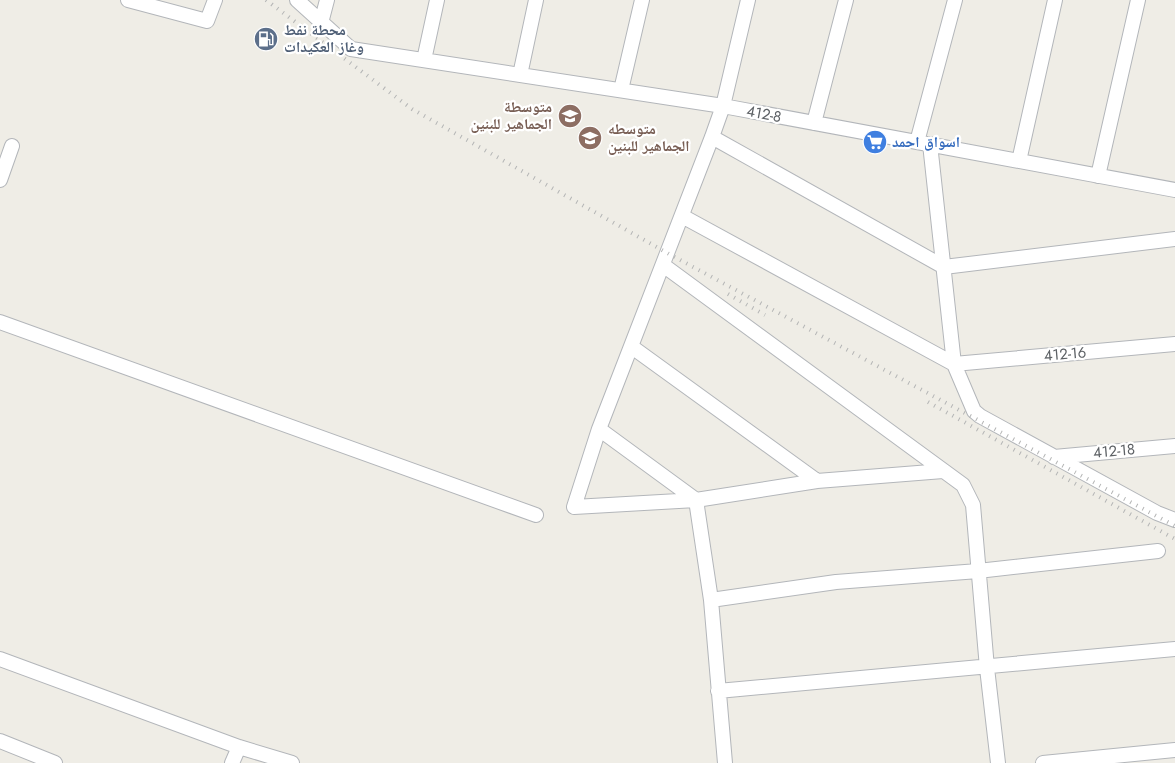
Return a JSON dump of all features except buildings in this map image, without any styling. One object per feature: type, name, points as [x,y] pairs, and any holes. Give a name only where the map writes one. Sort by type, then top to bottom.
[{"type":"street","points":[[128,0],[207,21],[215,0]]},
{"type":"street","points":[[297,0],[321,23],[327,0]]},
{"type":"street","points":[[424,60],[438,0]]},
{"type":"street","points":[[520,75],[536,0]]},
{"type":"street","points":[[621,90],[642,0]]},
{"type":"street","points":[[748,0],[723,106],[599,429],[574,507],[696,500],[817,481],[943,471]]},
{"type":"street","points":[[814,123],[846,0]]},
{"type":"street","points":[[955,0],[924,143],[944,267],[954,364],[974,411],[1157,513],[1175,520]]},
{"type":"street","points":[[1019,161],[1055,0]]},
{"type":"street","points":[[1098,176],[1138,0]]},
{"type":"street","name":"412-8","points":[[321,23],[351,49],[723,106],[1175,190]]},
{"type":"street","points":[[712,136],[944,267],[1175,239]]},
{"type":"street","points":[[0,180],[12,146]]},
{"type":"street","points":[[682,216],[954,364]]},
{"type":"street","points":[[663,265],[963,485],[973,505],[987,668],[998,763]]},
{"type":"street","points":[[0,322],[536,514]]},
{"type":"street","name":"412-16","points":[[954,364],[1175,344]]},
{"type":"street","points":[[632,347],[817,481]]},
{"type":"street","points":[[599,429],[696,500],[711,600],[725,763]]},
{"type":"street","name":"412-18","points":[[1054,457],[1175,446]]},
{"type":"street","points":[[711,600],[836,582],[978,571],[1158,551]]},
{"type":"street","points":[[718,691],[987,668],[1175,649]]},
{"type":"street","points":[[0,659],[239,747],[292,763]]},
{"type":"street","points":[[0,740],[51,762]]},
{"type":"street","points":[[232,763],[239,747]]},
{"type":"street","points":[[1043,763],[1175,750]]},
{"type":"railway","points":[[266,0],[412,109],[669,254],[1175,526]]},
{"type":"railway","points":[[728,294],[765,315]]},
{"type":"railway","points":[[928,402],[1175,539]]},
{"type":"place","name":"محطة نفط وغاز العكيدات","points":[[266,39]]},
{"type":"place","name":"متوسطة الجماهير للبنين","points":[[570,116]]},
{"type":"place","name":"متوسطه الجماهير للبنين","points":[[590,138]]},
{"type":"place","name":"اسواق احمد","points":[[875,142]]}]
